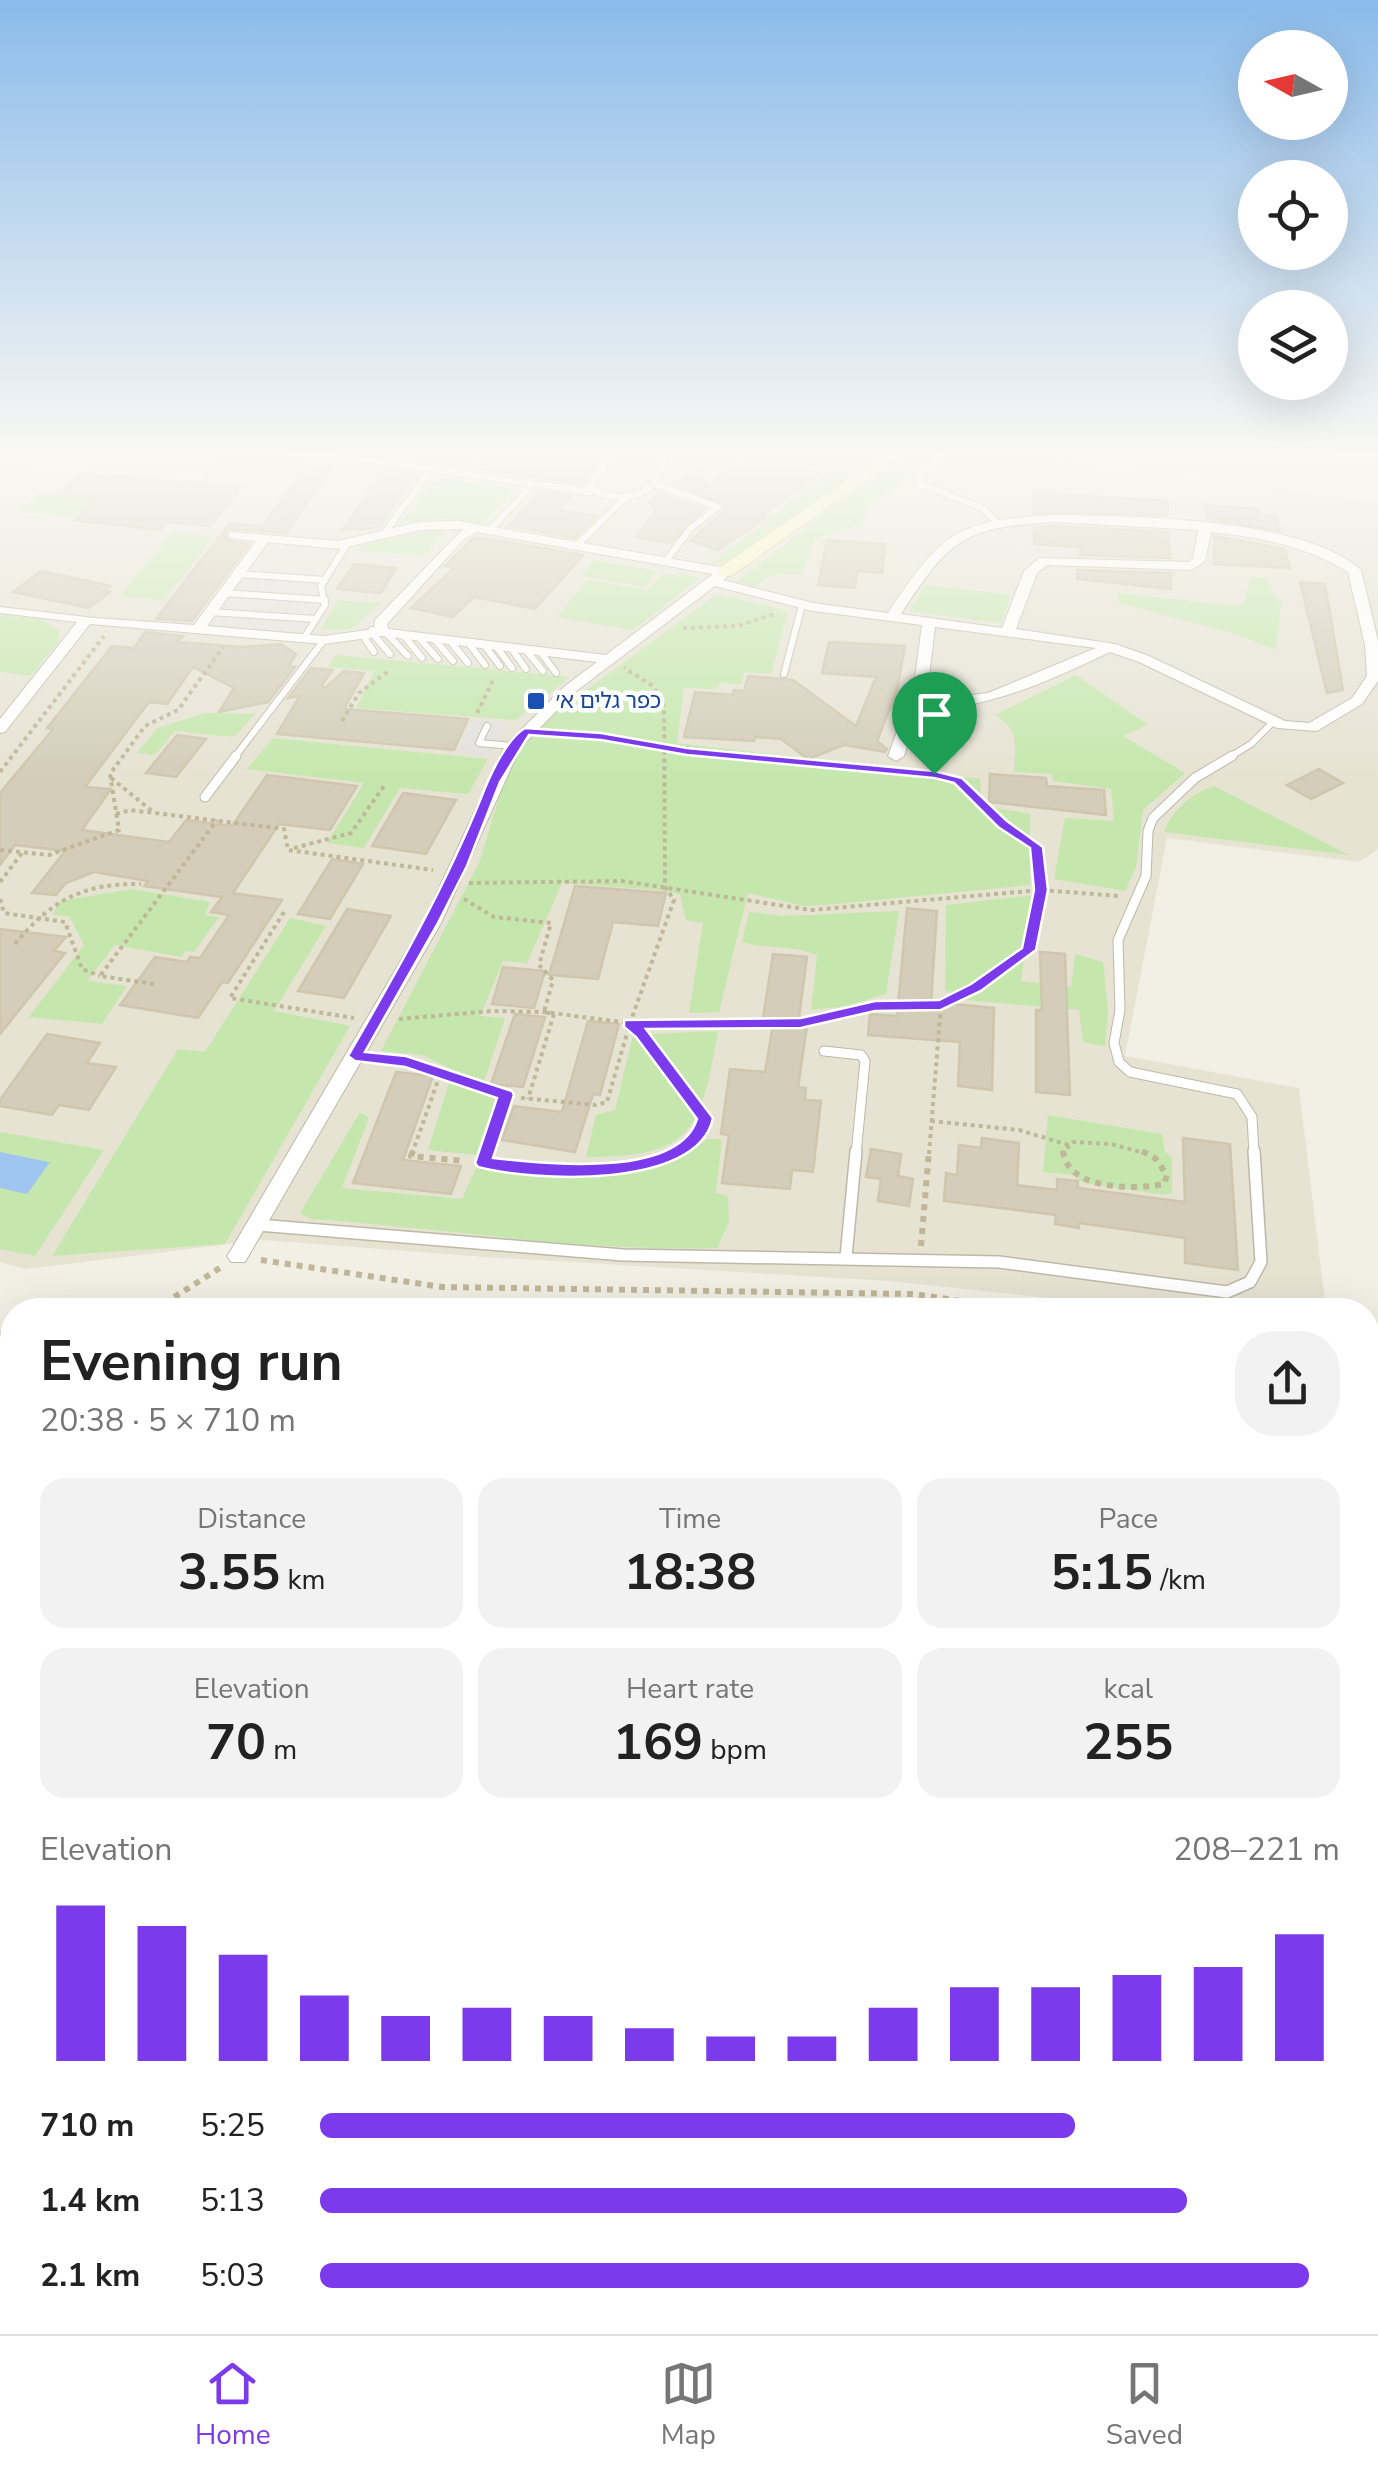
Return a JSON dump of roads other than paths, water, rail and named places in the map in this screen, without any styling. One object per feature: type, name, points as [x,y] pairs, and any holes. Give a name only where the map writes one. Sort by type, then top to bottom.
[{"type":"street","points":[[197,630],[247,562]]},
{"type":"street","points":[[378,632],[438,562]]},
{"type":"street","points":[[666,562],[801,606],[1008,630],[1110,647],[1144,658],[1273,722],[1299,729],[1324,724],[1344,712],[1374,676],[1372,645],[1354,570],[1341,562]]},
{"type":"street","points":[[238,1256],[376,1021],[452,882],[493,782],[513,746],[552,704],[741,562]]},
{"type":"street","points":[[892,617],[934,562]]},
{"type":"street","points":[[1008,630],[1031,570],[1043,562]]},
{"type":"street","points":[[1071,562],[1192,566],[1198,562]]},
{"type":"street","points":[[0,729],[86,620],[324,640],[378,632],[608,659]]},
{"type":"street","points":[[896,756],[916,706],[928,621]]},
{"type":"street","points":[[916,706],[958,705],[992,698],[1110,647]]},
{"type":"lane","points":[[325,600],[320,592],[337,562]]},
{"type":"lane","points":[[238,574],[325,580]]},
{"type":"lane","points":[[224,593],[325,600]]},
{"type":"lane","points":[[304,638],[325,600]]},
{"type":"lane","points":[[784,674],[801,606]]},
{"type":"lane","points":[[0,610],[86,620]]},
{"type":"lane","points":[[210,612],[316,620]]},
{"type":"lane","points":[[374,652],[364,639],[378,632]]},
{"type":"lane","points":[[378,632],[390,654]]},
{"type":"lane","points":[[378,632],[408,656]]},
{"type":"lane","points":[[420,639],[422,658]]},
{"type":"lane","points":[[420,639],[438,659]]},
{"type":"lane","points":[[420,639],[454,661]]},
{"type":"lane","points":[[205,796],[324,640]]},
{"type":"lane","points":[[451,642],[468,663]]},
{"type":"lane","points":[[485,665],[504,647]]},
{"type":"lane","points":[[500,666],[504,647]]},
{"type":"lane","points":[[504,647],[512,668]]},
{"type":"lane","points":[[504,647],[526,669]]},
{"type":"lane","points":[[504,647],[542,671]]},
{"type":"lane","points":[[504,647],[556,673]]},
{"type":"lane","points":[[258,1225],[392,1234],[558,1252],[999,1262],[1227,1293],[1254,1281],[1261,1262],[1252,1117],[1246,1103],[1237,1094],[1130,1072],[1119,1062],[1114,1043],[1120,1010],[1118,940],[1146,876],[1148,830],[1154,818],[1202,772],[1251,744],[1273,722]]},
{"type":"lane","points":[[486,726],[479,743],[513,746]]},
{"type":"lane","points":[[824,1052],[861,1056],[864,1061],[846,1257]]},
{"type":"lane","points":[[483,1163],[506,1095]]},
{"type":"water","points":[[0,1152],[50,1162],[27,1194],[0,1188]]},
{"type":"place","name":"כפר גלים א׳","points":[[536,701]]}]
